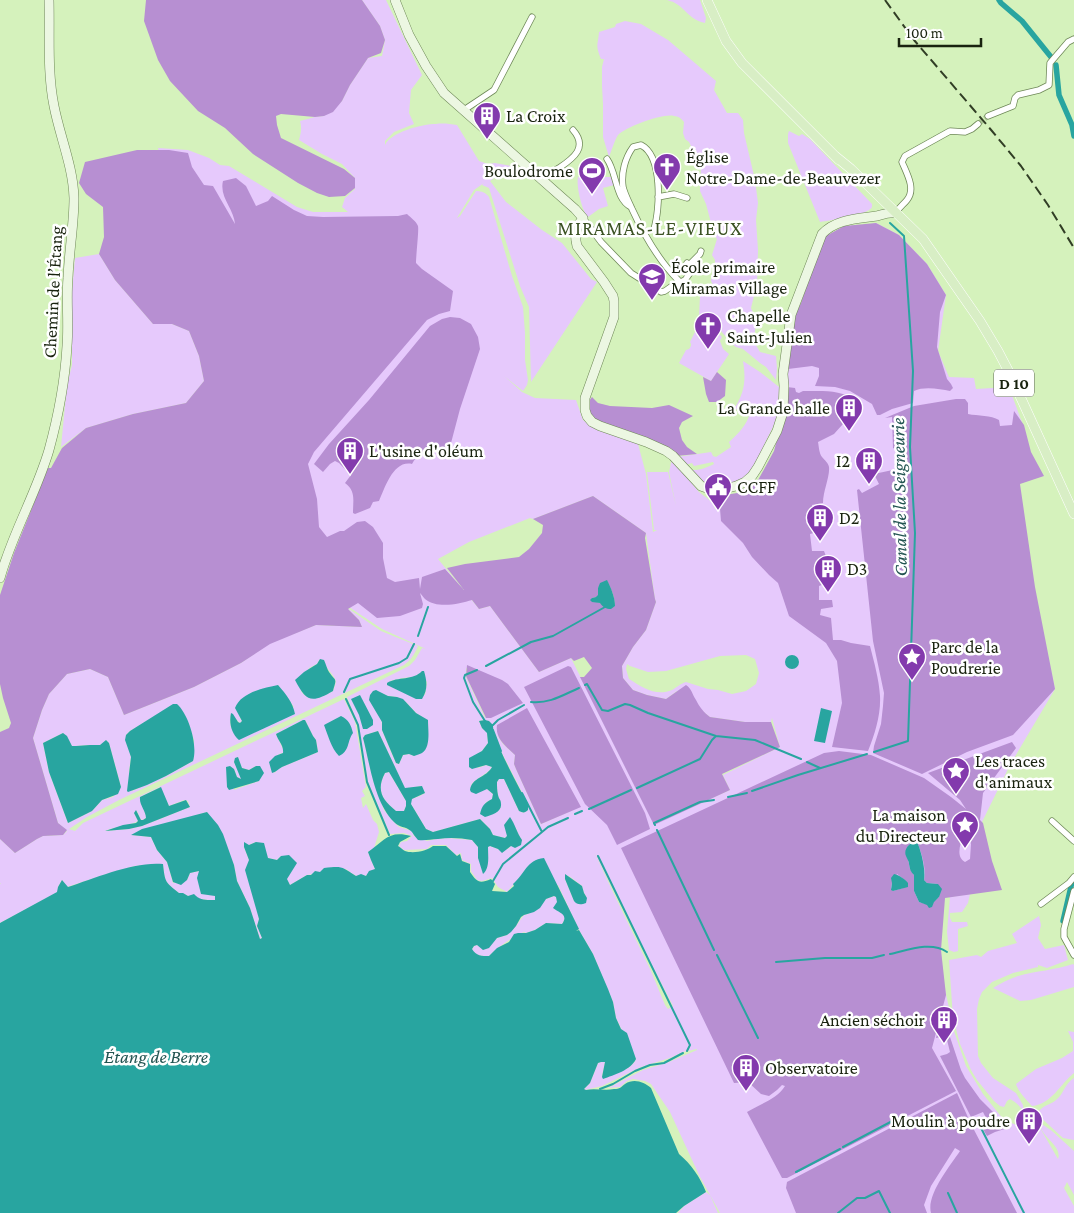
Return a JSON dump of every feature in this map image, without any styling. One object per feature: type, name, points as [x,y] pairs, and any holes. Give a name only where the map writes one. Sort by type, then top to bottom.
[{"type":"main road","name":"D 10","points":[[707,0],[726,42],[742,64],[938,261]]},
{"type":"main road","name":"D 10","points":[[835,156],[851,168],[891,213],[923,239],[980,320],[998,351],[1074,514]]},
{"type":"street","name":"Chemin de l’Étang","points":[[0,578],[49,449],[63,383],[67,348],[68,281],[74,198],[70,167],[52,90],[49,0]]},
{"type":"street","points":[[395,0],[409,35],[444,93],[574,209],[631,273],[661,292],[678,281],[656,253],[642,230],[623,185],[624,165],[633,146],[641,145],[648,150],[657,170],[659,181],[658,217],[654,229]]},
{"type":"street","points":[[464,110],[494,90],[532,17]]},
{"type":"street","points":[[988,116],[1013,106],[1018,95],[1039,90],[1049,85],[1050,63],[1068,42],[1074,39]]},
{"type":"street","points":[[583,218],[575,230],[577,246],[613,296],[615,309],[609,332],[585,398],[587,416],[592,422],[600,426],[666,451],[701,486],[712,490],[720,490],[736,486],[752,476],[777,431],[783,412],[783,368],[791,315],[822,234],[837,223],[891,213],[898,209],[907,200],[911,188],[902,162],[905,156],[950,131],[966,132],[978,124]]},
{"type":"street","points":[[543,180],[567,163],[577,152],[580,144],[578,135],[573,130]]},
{"type":"street","points":[[607,159],[626,205],[631,207]]},
{"type":"street","points":[[658,197],[674,194],[687,198]]},
{"type":"street","points":[[671,287],[685,280],[690,266],[701,251]]},
{"type":"street","points":[[1052,821],[1074,840]]},
{"type":"street","points":[[1041,904],[1070,883],[1074,877]]},
{"type":"street","points":[[1074,890],[1064,930],[1064,938],[1074,955]]},
{"type":"shaded area","points":[[146,0],[362,0],[380,26],[385,40],[381,53],[368,58],[342,101],[333,112],[315,117],[281,114],[276,116],[281,138],[344,169],[355,178],[355,188],[345,196],[329,197],[317,193],[253,154],[225,128],[198,111],[170,81],[158,60],[144,21]]},
{"type":"shaded area","name":"Parc de la Poudrerie","points":[[362,0],[386,0],[422,75],[411,90],[409,113],[414,124],[394,132],[385,141],[385,145],[394,136],[415,127],[430,124],[457,125],[479,161],[488,164],[495,163],[511,166],[490,181],[506,202],[562,243],[591,279],[597,282],[531,382],[529,307],[520,286],[489,188],[482,185],[484,183],[474,190],[457,218],[476,191],[487,194],[523,307],[527,385],[523,391],[504,376],[522,392],[535,398],[576,400],[583,420],[595,429],[638,444],[646,474],[653,532],[657,530],[654,530],[647,472],[668,472],[676,506],[669,472],[672,459],[699,492],[713,503],[715,509],[752,488],[776,455],[785,371],[846,229],[876,223],[899,235],[927,264],[946,295],[938,351],[949,377],[974,378],[976,389],[1009,387],[1024,428],[1018,481],[1034,589],[1055,689],[1010,765],[982,822],[990,860],[944,897],[939,962],[954,1031],[966,1066],[983,1094],[1003,1119],[1016,1125],[1024,1127],[1018,1125],[1024,1119],[1021,1108],[1010,1099],[1004,1107],[1000,1106],[977,1080],[971,1070],[960,1044],[953,1018],[949,960],[977,955],[981,957],[988,951],[1017,943],[1012,934],[1039,916],[1041,925],[1038,938],[1045,949],[1064,945],[1068,960],[1047,968],[1038,965],[1038,967],[1013,973],[992,982],[982,992],[977,1009],[978,1056],[993,1078],[1016,1093],[1023,1105],[1026,1119],[1040,1128],[1058,1159],[1059,1155],[1056,1148],[1039,1125],[1027,1114],[1052,1131],[1074,1151],[1074,1195],[1067,1182],[1064,1188],[1074,1206],[1074,1213],[720,1213],[699,1175],[670,1112],[651,1084],[633,1079],[620,1087],[608,1088],[643,1070],[669,1062],[697,1049],[641,1067],[602,1086],[584,1089],[590,1083],[598,1063],[605,1062],[602,1076],[626,1069],[636,1059],[616,1018],[613,1002],[593,954],[579,930],[558,885],[514,884],[507,892],[498,887],[492,878],[482,881],[477,880],[471,871],[471,864],[462,860],[461,853],[456,855],[446,845],[431,845],[427,849],[404,850],[399,846],[401,842],[407,841],[412,836],[404,833],[390,834],[368,782],[358,724],[347,697],[409,666],[422,648],[426,649],[382,629],[322,589],[176,213],[158,148],[188,150],[209,158],[220,165],[229,166],[297,207],[313,212],[348,212],[342,207],[345,198],[355,189],[355,178],[342,164],[299,140],[300,121],[324,116],[342,101],[368,58],[382,56],[385,40],[380,26]],"holes":[[[593,496],[646,533],[656,602],[646,630],[622,666],[623,678],[633,690],[647,695],[666,699],[677,691],[710,717],[745,722],[771,722],[772,718],[780,747],[723,775],[730,790],[654,824],[571,658],[539,672],[490,606],[479,609],[438,559],[469,542],[530,518],[533,519]],[[746,655],[755,659],[759,673],[756,684],[746,691],[732,694],[686,682],[666,692],[655,692],[629,679],[626,669],[627,664],[648,672],[666,671],[720,656]],[[466,668],[503,685],[485,718],[466,677]],[[419,674],[427,682],[425,695],[390,681],[414,677]],[[381,693],[397,697],[427,720],[414,756],[409,754],[403,755],[399,764],[396,763],[382,730]],[[485,720],[528,804],[528,810],[525,812],[519,811],[504,779],[499,779],[497,782],[501,805],[495,813],[485,803],[492,799],[493,794],[487,789],[471,785],[492,767],[486,765],[478,768],[469,759],[482,751],[488,743],[487,732],[482,728],[479,721]],[[378,731],[405,789],[421,786],[425,793],[411,799],[411,804],[426,829],[433,832],[480,819],[493,835],[505,838],[516,828],[522,840],[508,849],[487,847],[488,861],[478,858],[478,847],[472,840],[448,838],[427,841],[414,836],[412,831],[399,827],[384,810],[374,783],[363,738],[365,735]],[[497,735],[573,810],[541,824],[514,764],[515,755],[503,744]],[[594,852],[673,1006],[668,1009],[651,971]],[[569,876],[582,886],[586,896],[574,901],[565,879]]]},
{"type":"shaded area","points":[[667,0],[700,0],[706,18],[705,23],[692,17],[679,5]]},
{"type":"shaded area","points":[[625,21],[641,24],[668,40],[716,81],[714,90],[727,113],[738,113],[743,120],[758,203],[756,220],[758,250],[757,284],[751,308],[756,319],[754,342],[760,352],[776,356],[776,380],[766,367],[743,349],[732,344],[721,331],[706,325],[699,317],[700,296],[713,293],[714,287],[711,281],[715,260],[712,255],[717,239],[711,231],[706,204],[700,191],[701,166],[689,142],[685,139],[683,133],[684,122],[681,118],[669,116],[645,121],[629,128],[618,135],[609,157],[603,137],[602,67],[604,59],[601,59],[597,48],[599,32],[615,27],[616,24]]},
{"type":"shaded area","points":[[789,131],[799,136],[802,134],[810,139],[872,204],[871,208],[852,216],[820,222],[788,143]]},
{"type":"shaded area","points":[[137,150],[169,150],[188,153],[192,167],[204,185],[213,186],[235,224],[222,187],[223,181],[236,178],[246,186],[256,206],[268,201],[272,196],[307,216],[398,216],[407,214],[418,226],[416,263],[453,291],[450,311],[427,320],[314,452],[308,464],[317,499],[319,527],[327,537],[344,531],[357,522],[365,521],[373,527],[383,543],[383,558],[387,578],[395,582],[419,578],[420,589],[422,577],[445,569],[464,590],[447,568],[519,557],[529,549],[542,533],[543,525],[533,519],[593,496],[646,533],[645,538],[656,602],[646,630],[622,666],[623,678],[633,690],[666,699],[686,685],[702,709],[710,717],[745,722],[771,722],[780,747],[722,774],[730,790],[654,825],[580,677],[584,677],[592,668],[584,657],[574,661],[571,658],[539,672],[490,606],[479,609],[472,600],[455,604],[436,604],[425,599],[420,593],[423,604],[422,608],[400,616],[377,618],[358,603],[348,609],[359,620],[362,627],[316,625],[270,644],[241,663],[194,687],[124,715],[108,677],[90,669],[67,674],[49,694],[33,738],[58,823],[67,830],[63,835],[43,836],[15,853],[0,839],[0,732],[9,728],[11,723],[0,684],[0,595],[14,553],[48,468],[51,468],[62,448],[86,428],[133,414],[186,403],[204,381],[199,356],[189,331],[172,324],[153,324],[115,280],[99,254],[104,237],[103,207],[86,194],[79,183],[85,162]],"holes":[[[607,581],[614,597],[614,607],[592,602],[592,598],[599,595],[598,588]]]},
{"type":"shaded area","name":"Boulodrome","points":[[590,173],[592,177],[611,177],[614,185],[603,188],[608,206],[599,209],[588,217],[579,192],[578,177]]},
{"type":"shaded area","points":[[876,223],[899,235],[927,264],[946,295],[940,312],[937,347],[947,379],[953,388],[950,391],[932,388],[918,389],[914,391],[913,403],[892,409],[880,415],[877,415],[872,404],[850,391],[835,387],[815,386],[819,376],[819,368],[812,366],[788,369],[789,328],[801,303],[815,261],[826,236],[844,226]]},
{"type":"shaded area","points":[[99,254],[115,280],[153,324],[172,324],[189,331],[199,356],[204,381],[186,403],[133,414],[86,428],[61,447],[67,385],[72,365],[71,303],[75,258]]},
{"type":"shaded area","points":[[450,317],[460,318],[471,324],[478,337],[480,349],[460,409],[451,443],[451,453],[441,448],[432,448],[420,454],[412,464],[400,466],[391,476],[379,501],[373,502],[370,508],[355,514],[353,513],[351,489],[345,483],[351,475],[335,461],[323,472],[314,464],[430,326]]},
{"type":"shaded area","points":[[698,326],[720,335],[722,337],[720,341],[723,349],[729,354],[711,381],[679,363],[686,350],[689,349],[690,342]]},
{"type":"shaded area","points":[[743,361],[779,387],[778,412],[758,461],[749,477],[734,484],[710,487],[701,484],[687,469],[701,469],[714,464],[713,462],[694,466],[692,463],[685,465],[677,457],[711,452],[716,457],[731,447],[729,442],[739,432],[750,413],[747,414],[743,410],[734,409],[744,386]]},
{"type":"shaded area","points":[[717,372],[726,380],[725,396],[717,402],[709,402],[703,377],[711,381]]},
{"type":"shaded area","points":[[787,387],[795,388],[796,392],[799,393],[803,391],[824,391],[844,394],[857,401],[851,415],[834,434],[818,442],[820,454],[828,464],[829,471],[823,503],[812,505],[813,521],[820,523],[822,526],[821,531],[810,534],[812,551],[824,551],[827,559],[824,560],[824,568],[829,568],[830,582],[819,586],[819,600],[832,600],[833,607],[821,609],[820,615],[831,618],[833,640],[870,646],[879,683],[880,710],[868,751],[832,747],[842,703],[837,661],[826,643],[789,616],[778,583],[752,557],[743,543],[721,521],[719,496],[737,493],[757,482],[774,451],[785,409]]},
{"type":"shaded area","points":[[592,397],[598,403],[610,406],[652,408],[669,405],[693,416],[682,422],[679,428],[682,440],[687,447],[697,454],[676,456],[596,422],[590,415],[589,401]]},
{"type":"shaded area","points":[[965,399],[968,403],[968,414],[996,418],[999,420],[1000,426],[1012,425],[1014,411],[1024,425],[1031,452],[1044,476],[1020,484],[1035,587],[1055,689],[1013,735],[967,752],[922,774],[873,753],[881,724],[884,693],[873,641],[857,490],[859,489],[862,493],[879,484],[874,474],[902,468],[902,452],[893,448],[892,417],[885,418],[914,406]]},
{"type":"shaded area","points":[[348,609],[381,631],[418,646],[409,661],[119,800],[69,829],[75,831],[83,823],[344,699],[355,722],[366,787],[362,791],[365,796],[361,798],[363,808],[366,804],[373,820],[377,824],[379,832],[374,848],[368,852],[375,869],[361,877],[354,875],[346,869],[307,875],[290,885],[281,856],[277,860],[268,858],[256,842],[244,847],[249,860],[259,919],[257,926],[262,938],[260,939],[250,908],[237,881],[234,865],[207,812],[132,835],[151,837],[157,850],[167,862],[173,883],[187,880],[190,873],[199,871],[215,896],[215,900],[198,899],[179,893],[167,881],[164,875],[163,864],[135,866],[67,887],[62,880],[58,887],[58,892],[0,923],[0,839],[15,853],[43,836],[63,835],[67,831],[58,823],[33,738],[49,694],[67,674],[90,669],[108,677],[124,715],[194,687],[241,663],[270,643],[316,625],[362,627],[359,620]],"holes":[[[320,659],[336,680],[336,684],[333,691],[320,697],[312,698],[304,695],[301,691],[309,668],[317,664]],[[278,685],[294,707],[231,728],[231,714],[240,723],[242,721],[239,716]],[[178,705],[189,725],[194,740],[193,761],[166,776],[132,791],[129,771],[131,757],[126,735],[170,706]],[[305,720],[316,740],[318,752],[277,769],[275,773],[271,767],[279,754],[283,753],[276,734]],[[63,733],[72,746],[100,745],[107,741],[121,787],[113,797],[102,800],[92,811],[68,823],[49,772],[43,743]],[[237,757],[242,768],[249,770],[256,766],[259,781],[234,790],[234,769],[237,777],[242,780],[234,762]],[[160,787],[169,806],[184,800],[188,801],[190,807],[142,826],[105,831],[138,821],[134,813],[137,811],[141,820],[146,818],[140,797]]]},
{"type":"shaded area","points":[[467,665],[508,684],[523,703],[491,718],[486,718],[466,676]]},
{"type":"shaded area","points":[[568,666],[571,667],[645,813],[650,829],[617,845],[607,825],[585,804],[524,687]]},
{"type":"shaded area","points":[[527,708],[581,807],[541,824],[514,764],[515,755],[499,738],[497,730],[497,725]]},
{"type":"shaded area","points":[[1012,742],[1016,748],[983,793],[980,820],[983,823],[992,861],[1002,890],[945,898],[941,950],[946,995],[932,1048],[956,1091],[787,1178],[782,1178],[747,1112],[773,1098],[785,1086],[782,1085],[769,1096],[761,1094],[748,1082],[734,1083],[621,848],[824,753],[839,751],[871,755],[924,778],[966,809],[960,800],[928,773]],"holes":[[[963,834],[968,834],[971,844],[970,859],[965,862],[959,853]],[[916,840],[923,860],[924,880],[927,883],[938,884],[939,897],[934,901],[927,904],[919,902],[914,891],[914,875],[910,869],[908,859]],[[897,874],[906,881],[903,888],[893,891],[891,888]]]},
{"type":"shaded area","points":[[389,772],[406,801],[404,811],[396,811],[387,803],[382,794],[382,779],[385,773]]},
{"type":"shaded area","points":[[970,894],[968,903],[962,912],[950,913],[952,922],[967,922],[968,926],[958,929],[958,951],[954,952],[949,950],[947,932],[950,897]]},
{"type":"shaded area","points":[[554,896],[565,916],[562,924],[546,923],[535,930],[524,932],[505,942],[489,956],[477,955],[472,950],[477,945],[488,948],[497,938],[507,935],[524,915],[542,904],[546,899]]},
{"type":"shaded area","points":[[1073,964],[1074,987],[1031,1000],[1020,1001],[993,988],[1018,976]]},
{"type":"shaded area","points":[[943,1010],[950,1037],[965,1078],[1002,1124],[1011,1127],[987,1136],[980,1124],[987,1120],[983,1112],[971,1117],[940,1056],[950,1052],[946,1036],[936,1038]]},
{"type":"shaded area","points":[[1068,1031],[1074,1032],[1074,1073],[1045,1102],[1032,1106],[1016,1084],[1036,1069],[1073,1051],[1073,1042]]},
{"type":"shaded area","points":[[1074,1078],[1074,1140],[1063,1138],[1037,1114],[1042,1108],[1059,1098],[1068,1083]]},
{"type":"shaded area","points":[[957,1093],[1017,1213],[931,1213],[930,1206],[935,1189],[960,1151],[955,1148],[931,1186],[924,1205],[927,1213],[796,1213],[786,1188],[787,1182]]},
{"type":"shaded area","points":[[706,1192],[710,1195],[718,1213],[678,1213],[684,1206]]},
{"type":"water","points":[[607,580],[615,603],[615,606],[611,609],[590,600],[598,595],[600,583]]},
{"type":"water","points":[[789,655],[795,655],[799,662],[795,669],[789,669],[785,665],[785,659]]},
{"type":"water","points":[[320,659],[324,660],[328,671],[335,681],[333,691],[314,699],[302,692],[295,680],[317,664]]},
{"type":"water","points":[[424,671],[426,678],[426,685],[422,699],[416,699],[387,685],[391,681],[414,676]]},
{"type":"water","points":[[278,685],[289,699],[295,714],[239,740],[232,731],[230,720],[231,713],[238,722],[242,721],[235,708],[238,703],[248,694]]},
{"type":"water","points":[[376,690],[388,696],[403,699],[416,713],[428,720],[428,743],[422,753],[414,756],[409,754],[403,755],[399,764],[396,763],[382,730],[382,722],[369,700],[370,695]]},
{"type":"water","points":[[360,695],[373,720],[373,725],[367,729],[363,729],[351,699]]},
{"type":"water","points":[[173,704],[177,704],[189,723],[194,747],[193,761],[166,776],[128,792],[131,757],[125,740],[126,735]]},
{"type":"water","points":[[821,708],[832,711],[825,743],[814,741]]},
{"type":"water","points":[[341,716],[349,723],[353,733],[347,749],[339,756],[332,745],[324,725]]},
{"type":"water","points":[[305,720],[316,740],[318,752],[272,773],[269,762],[275,756],[283,753],[283,748],[276,734]]},
{"type":"water","points":[[485,720],[493,725],[497,741],[528,804],[528,810],[525,812],[519,811],[504,779],[499,779],[497,787],[501,802],[500,809],[496,813],[485,817],[480,814],[484,805],[492,799],[493,794],[487,789],[476,794],[471,792],[471,786],[473,782],[492,767],[486,765],[472,769],[469,767],[469,758],[482,751],[488,743],[487,733],[479,721]]},
{"type":"water","points":[[378,731],[405,788],[422,786],[425,793],[412,799],[411,804],[426,829],[433,832],[480,819],[493,835],[505,838],[507,836],[504,825],[510,817],[522,840],[521,845],[515,848],[511,846],[502,853],[498,849],[488,847],[488,865],[483,874],[478,858],[478,847],[472,840],[451,838],[418,840],[411,831],[398,825],[387,814],[377,793],[363,738],[365,735]],"holes":[[[389,772],[406,801],[404,811],[396,811],[387,803],[381,790],[382,779],[385,773]]]},
{"type":"water","points":[[63,733],[67,736],[72,746],[100,745],[106,740],[109,743],[121,787],[118,794],[102,800],[92,811],[68,823],[49,772],[43,743]]},
{"type":"water","points":[[238,757],[242,768],[249,770],[260,766],[264,773],[259,781],[229,790],[227,787],[226,767],[230,766],[234,769],[237,777],[241,779],[234,762],[235,758]]},
{"type":"water","points":[[161,787],[169,806],[186,800],[190,807],[142,826],[105,831],[136,823],[138,821],[134,813],[136,810],[141,820],[146,818],[140,797]]},
{"type":"water","name":"Étang de Berre","points":[[207,812],[223,834],[234,865],[237,881],[250,908],[260,939],[262,938],[257,926],[259,919],[245,870],[249,860],[244,842],[249,845],[256,842],[264,843],[268,858],[277,860],[281,856],[289,855],[297,863],[287,879],[290,885],[307,875],[311,875],[315,871],[320,872],[324,868],[341,867],[356,876],[361,874],[366,876],[369,871],[375,869],[368,852],[388,837],[397,834],[411,836],[400,842],[398,846],[408,852],[420,852],[433,846],[446,846],[457,856],[460,854],[462,861],[470,864],[470,872],[477,880],[481,882],[491,879],[495,884],[492,891],[507,892],[514,886],[513,884],[529,864],[544,858],[579,929],[576,931],[579,930],[593,954],[613,1002],[616,1018],[621,1029],[627,1033],[636,1059],[626,1069],[603,1079],[605,1062],[598,1063],[590,1083],[584,1089],[616,1089],[628,1082],[635,1081],[651,1088],[679,1154],[695,1171],[706,1192],[676,1213],[0,1213],[0,923],[57,892],[62,880],[68,887],[115,871],[140,865],[163,864],[166,881],[179,893],[188,896],[194,894],[201,899],[215,900],[215,896],[201,894],[197,878],[199,871],[190,873],[187,880],[181,885],[173,882],[167,862],[157,850],[151,837],[131,835],[142,829]],"holes":[[[556,897],[557,902],[553,908],[564,916],[562,924],[546,923],[535,930],[514,934],[509,942],[497,948],[489,956],[477,954],[472,949],[477,945],[483,950],[489,948],[497,938],[511,932],[521,917],[540,908],[546,899]]]},
{"type":"water","points":[[916,840],[923,860],[924,880],[927,883],[938,884],[942,889],[939,897],[932,907],[929,908],[927,905],[919,902],[914,891],[914,875],[910,870],[905,853],[908,846]]},
{"type":"water","points":[[565,874],[582,886],[587,898],[586,903],[579,904],[574,901],[565,879]]},
{"type":"water","points":[[894,874],[905,880],[908,883],[908,887],[891,890],[891,878]]},
{"type":"waterway","points":[[999,0],[1022,21],[1051,57]]},
{"type":"waterway","points":[[1056,65],[1059,95],[1072,125],[1074,136]]},
{"type":"waterway","name":"Canal de la Seigneurie","points":[[874,752],[908,741],[915,533],[910,447],[913,371],[904,236],[890,223]]},
{"type":"waterway","points":[[418,636],[428,607]]},
{"type":"waterway","points":[[486,666],[531,642],[553,636],[605,607]]},
{"type":"waterway","points":[[344,692],[350,679],[399,663],[407,658],[414,644]]},
{"type":"waterway","points":[[477,670],[465,675],[464,678],[473,702],[485,721]]},
{"type":"waterway","points":[[585,685],[587,684],[602,710],[608,711],[625,704],[630,705],[716,736],[755,740],[801,759]]},
{"type":"waterway","points":[[531,702],[544,702],[579,688]]},
{"type":"waterway","points":[[346,699],[358,725],[367,782],[389,835]]},
{"type":"waterway","points":[[493,725],[524,705]]},
{"type":"waterway","points":[[493,730],[501,751]]},
{"type":"waterway","points":[[637,788],[700,759],[716,736]]},
{"type":"waterway","points":[[752,791],[867,754]]},
{"type":"waterway","points":[[807,762],[820,768]]},
{"type":"waterway","points":[[589,809],[631,790]]},
{"type":"waterway","points":[[493,881],[503,864],[542,832],[522,793]]},
{"type":"waterway","points":[[728,797],[747,793]]},
{"type":"waterway","points":[[655,825],[654,823],[700,802],[714,800]]},
{"type":"waterway","points":[[575,814],[582,811]]},
{"type":"waterway","points":[[542,832],[548,827],[568,818]]},
{"type":"waterway","points":[[657,830],[714,950]]},
{"type":"waterway","points":[[598,856],[690,1045],[687,1051]]},
{"type":"waterway","points":[[1063,921],[1074,880]]},
{"type":"waterway","points":[[890,954],[927,947],[934,947],[947,952]]},
{"type":"waterway","points":[[717,955],[758,1038]]},
{"type":"waterway","points":[[776,962],[825,958],[872,958],[884,955]]},
{"type":"waterway","points":[[600,1089],[635,1071],[650,1065],[664,1063],[683,1053]]},
{"type":"waterway","points":[[843,1147],[898,1118]]},
{"type":"waterway","points":[[979,1124],[1024,1213]]},
{"type":"waterway","points":[[796,1172],[840,1149]]},
{"type":"waterway","points":[[838,1213],[857,1198],[865,1198],[879,1191],[890,1213]]},
{"type":"waterway","points":[[948,1193],[957,1213]]},
{"type":"tunnel","points":[[978,124],[988,116]]},
{"type":"railway","points":[[885,0],[914,40],[1021,166],[1048,205],[1074,248]]},
{"type":"place","name":"La Croix","points":[[487,140]]},
{"type":"place","name":"Église Notre-Dame-de-Beauvezer","points":[[667,191]]},
{"type":"place","name":"Boulodrome","points":[[592,195]]},
{"type":"place","name":"École primaire Miramas Village","points":[[652,301]]},
{"type":"place","name":"Chapelle Saint-Julien","points":[[708,350]]},
{"type":"place","name":"La Grande halle","points":[[849,432]]},
{"type":"place","name":"L'usine d'oléum","points":[[350,475]]},
{"type":"place","name":"I2","points":[[869,485]]},
{"type":"place","name":"CCFF","points":[[718,511]]},
{"type":"place","name":"D2","points":[[820,542]]},
{"type":"place","name":"D3","points":[[828,593]]},
{"type":"place","name":"Parc de la Poudrerie","points":[[912,681]]},
{"type":"place","name":"Les traces d'animaux","points":[[956,795]]},
{"type":"place","name":"La maison du Directeur","points":[[965,849]]},
{"type":"place","name":"Ancien séchoir","points":[[944,1044]]},
{"type":"place","name":"Observatoire","points":[[746,1092]]},
{"type":"place","name":"Moulin à poudre","points":[[1029,1145]]},
{"type":"district","name":"MIRAMAS-LE-VIEUX","points":[[650,228]]}]
